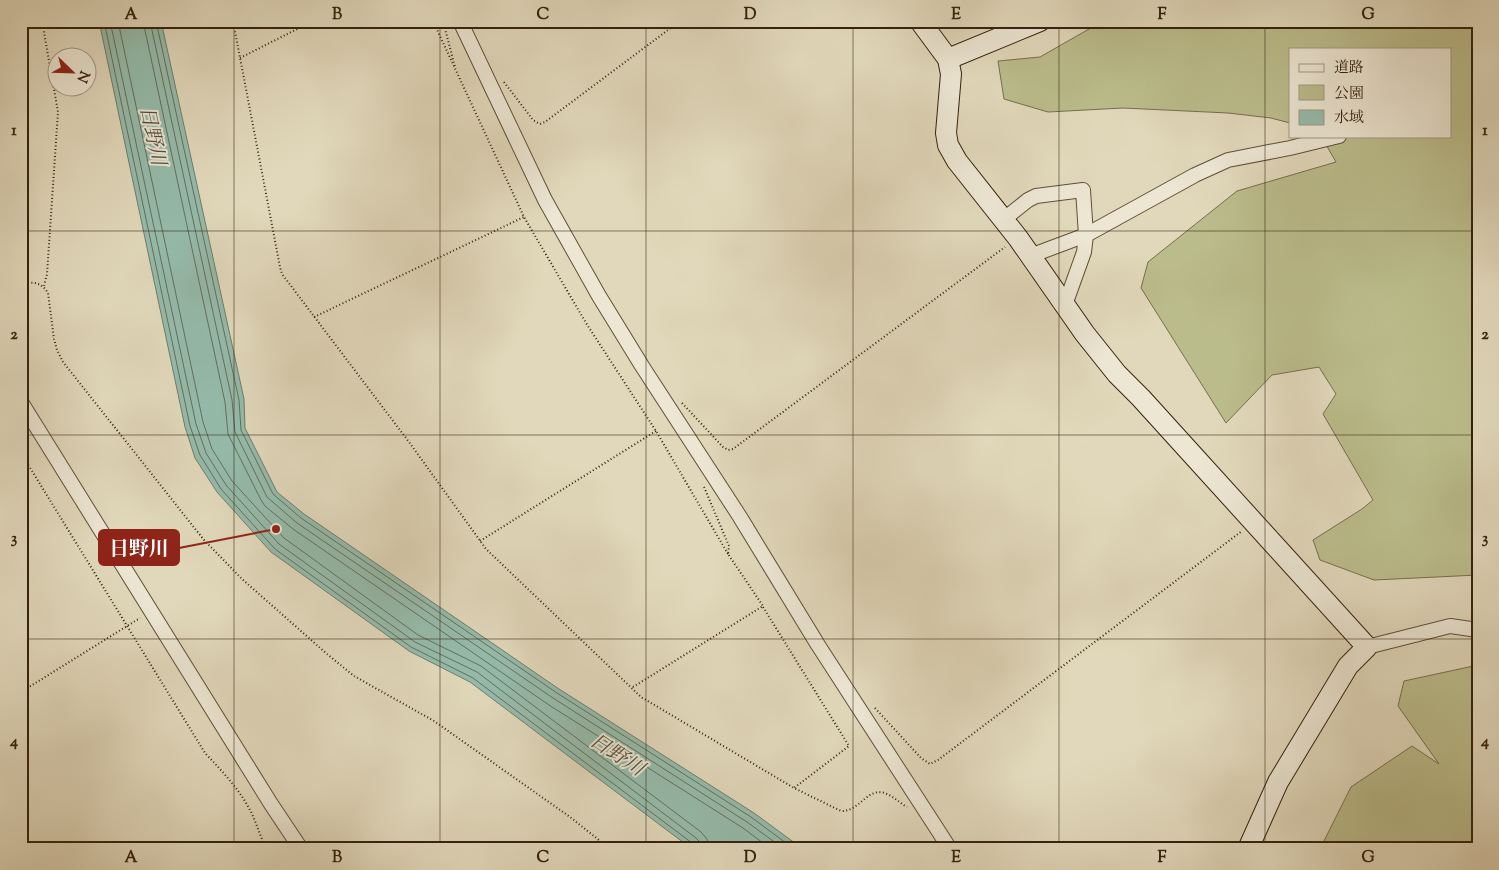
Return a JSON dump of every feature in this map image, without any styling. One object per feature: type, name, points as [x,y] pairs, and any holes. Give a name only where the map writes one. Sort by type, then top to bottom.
[{"type":"street","points":[[460,21],[545,200],[599,296],[740,517],[818,645],[950,849]]},
{"type":"street","points":[[920,21],[948,58],[951,74],[946,133],[948,145],[957,161],[1018,238],[1117,374],[1367,647]]},
{"type":"street","points":[[948,58],[1040,21]]},
{"type":"street","points":[[1030,256],[1086,235],[1195,175],[1228,160],[1331,138]]},
{"type":"street","points":[[1003,220],[1036,196],[1083,190],[1086,235],[1084,252],[1065,305]]},
{"type":"street","points":[[21,402],[271,804],[301,849]]},
{"type":"street","points":[[1248,849],[1278,782],[1288,765],[1348,666],[1367,647],[1450,626],[1478,630]]},
{"type":"path","points":[[42,21],[58,112],[47,274],[44,286]]},
{"type":"path","points":[[233,21],[282,274],[409,442],[480,541],[493,556],[641,696],[794,788],[842,811],[855,808],[868,796],[876,793],[885,793],[907,807]]},
{"type":"path","points":[[240,58],[313,21]]},
{"type":"path","points":[[433,21],[524,217],[586,323],[656,431],[728,554],[763,606],[849,746],[794,788]]},
{"type":"path","points":[[443,21],[457,73]]},
{"type":"path","points":[[500,77],[533,120],[540,124],[546,122],[680,21]]},
{"type":"path","points":[[314,317],[524,217]]},
{"type":"path","points":[[678,398],[723,447],[728,450],[733,449],[1018,238]]},
{"type":"path","points":[[21,285],[36,282],[44,286],[48,293],[56,344],[63,362],[204,540],[242,579],[354,676],[434,721],[570,818],[610,849]]},
{"type":"path","points":[[480,541],[656,431]]},
{"type":"path","points":[[21,453],[205,753],[232,782],[242,796],[252,813],[262,842],[267,849]]},
{"type":"path","points":[[704,486],[728,546],[728,554]]},
{"type":"path","points":[[869,702],[921,758],[930,764],[938,760],[1254,522]]},
{"type":"path","points":[[633,687],[763,606]]},
{"type":"path","points":[[21,692],[151,612]]},
{"type":"green space","points":[[1103,21],[1478,21],[1478,575],[1374,580],[1320,560],[1313,540],[1373,500],[1323,414],[1336,394],[1319,367],[1272,375],[1226,423],[1141,288],[1148,262],[1237,191],[1336,162],[1322,138],[1452,138],[1452,48],[1289,48],[1289,123],[1271,118],[1228,113],[1123,108],[1048,112],[1004,99],[998,61],[1040,57]]},
{"type":"green space","points":[[1478,665],[1478,849],[1320,849],[1351,787],[1412,746],[1439,764],[1398,706],[1404,681]]},
{"type":"water","points":[[99,21],[161,21],[244,399],[245,428],[277,492],[304,514],[559,689],[754,813],[803,849],[692,849],[470,682],[409,651],[271,552],[217,492],[195,458],[185,427]]},
{"type":"place","name":"日野川","points":[[276,529]]}]
